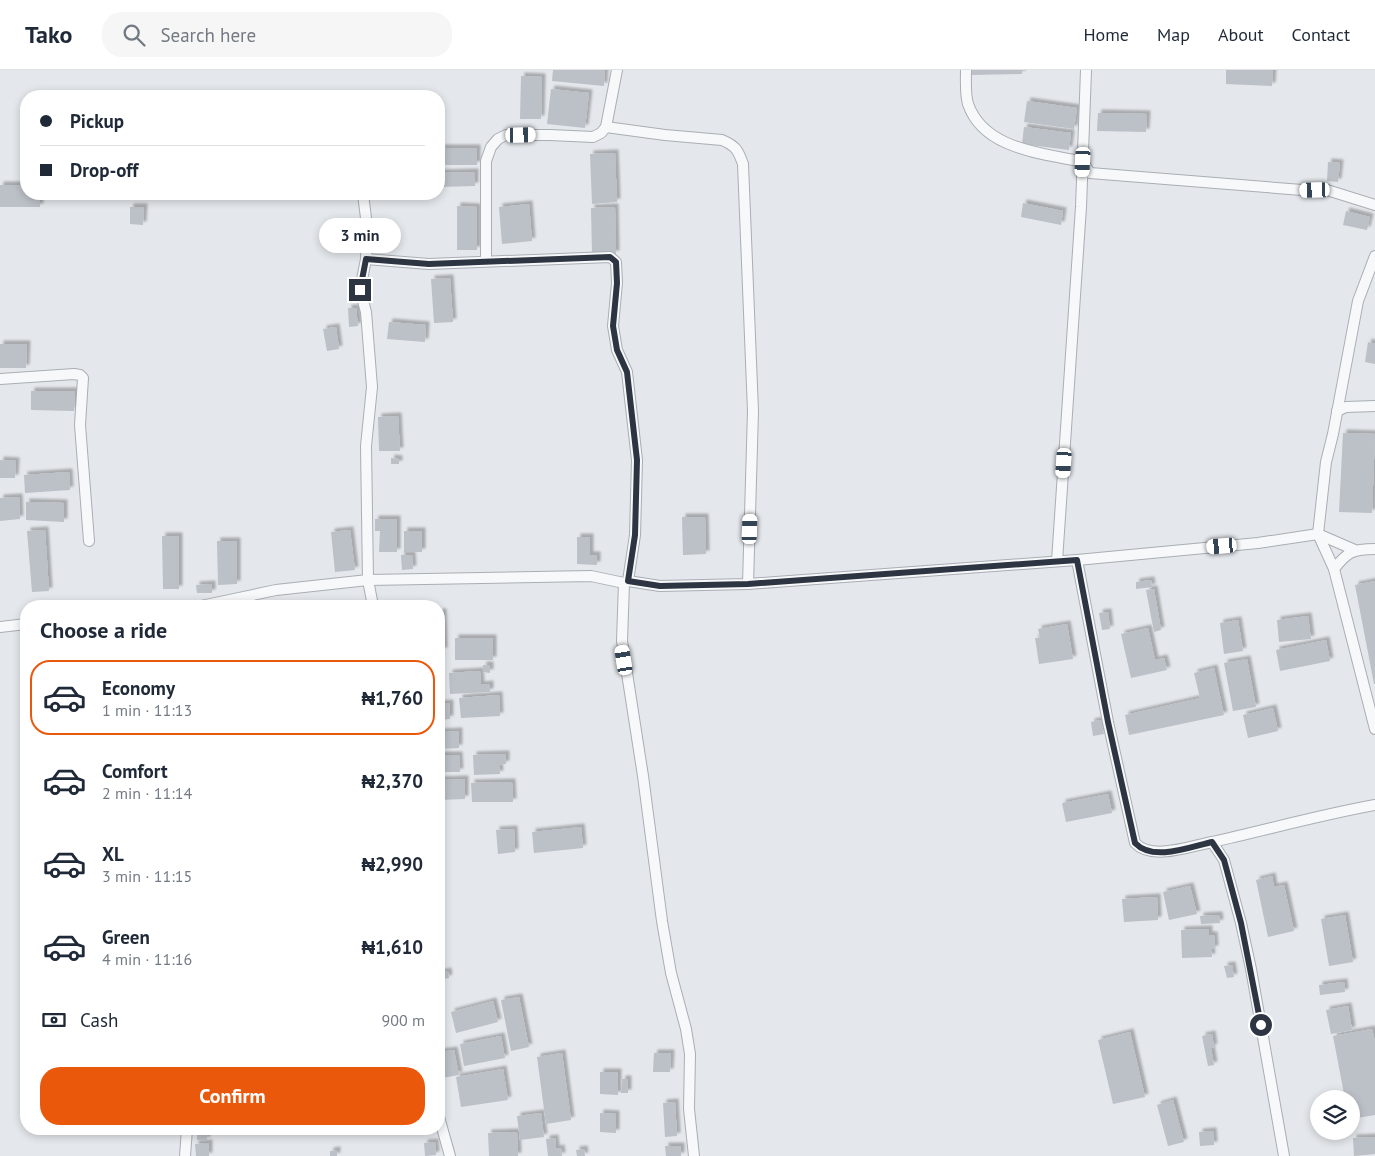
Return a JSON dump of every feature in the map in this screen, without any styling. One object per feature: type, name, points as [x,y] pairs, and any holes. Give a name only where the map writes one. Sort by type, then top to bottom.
[{"type":"street","points":[[486,261],[486,161],[491,147],[498,139],[506,135],[550,134],[593,137],[601,133],[606,126],[617,70]]},
{"type":"street","points":[[966,70],[967,102],[973,116],[983,128],[998,139],[1021,148],[1083,162],[1090,173],[1302,190],[1327,190],[1375,205]]},
{"type":"street","points":[[1057,561],[1083,162],[1086,70]]},
{"type":"street","points":[[606,126],[665,135],[722,140],[730,143],[738,150],[743,164],[753,411],[748,584]]},
{"type":"street","points":[[364,200],[367,226],[366,259],[360,290],[366,312],[372,387],[366,446],[368,580],[372,600]]},
{"type":"street","points":[[1375,256],[1358,301],[1326,462],[1318,534],[1334,569],[1375,729]]},
{"type":"street","points":[[366,259],[429,264],[610,257],[616,262],[617,283],[613,326],[617,350],[627,372],[637,460],[635,535],[626,582],[622,641],[643,776],[662,921],[671,974],[686,1029],[690,1054],[689,1110],[694,1156]]},
{"type":"street","points":[[0,379],[74,374],[80,374],[83,378],[80,425],[89,541]]},
{"type":"street","points":[[1337,411],[1346,407],[1375,406]]},
{"type":"street","points":[[230,600],[276,590],[368,580],[591,576],[660,586],[748,584],[1077,560],[1258,543],[1318,534],[1355,550],[1375,549]]},
{"type":"street","points":[[1334,569],[1342,559],[1355,550]]},
{"type":"street","points":[[1077,560],[1108,722],[1135,843],[1139,848],[1164,852],[1278,827],[1338,811],[1375,805]]},
{"type":"street","points":[[0,627],[20,625]]},
{"type":"street","points":[[1212,842],[1224,860],[1241,923],[1284,1156]]},
{"type":"street","points":[[185,1156],[186,1135]]},
{"type":"street","points":[[444,1135],[450,1156]]},
{"type":"building","points":[[553,70],[605,70],[604,86],[552,81]]},
{"type":"building","points":[[972,70],[1022,70],[1022,74],[972,75]]},
{"type":"building","points":[[1226,70],[1273,70],[1272,86],[1226,84]]},
{"type":"building","points":[[521,76],[542,77],[541,119],[520,119]]},
{"type":"building","points":[[551,89],[589,93],[585,128],[547,124]]},
{"type":"building","points":[[1027,101],[1077,108],[1074,129],[1024,122]]},
{"type":"building","points":[[1098,113],[1147,114],[1146,132],[1097,131]]},
{"type":"building","points":[[1024,127],[1071,133],[1069,150],[1022,144]]},
{"type":"building","points":[[445,148],[477,148],[477,165],[445,165]]},
{"type":"building","points":[[615,153],[617,202],[592,204],[590,154]]},
{"type":"building","points":[[1328,162],[1340,163],[1338,182],[1327,181]]},
{"type":"building","points":[[475,172],[475,186],[445,187],[445,173]]},
{"type":"building","points":[[0,185],[20,185],[20,200],[40,200],[40,207],[0,207]]},
{"type":"building","points":[[1023,203],[1063,211],[1061,225],[1021,217]]},
{"type":"building","points":[[529,204],[532,241],[502,244],[499,207]]},
{"type":"building","points":[[457,206],[477,207],[477,250],[457,250]]},
{"type":"building","points":[[130,207],[144,207],[143,225],[130,224]]},
{"type":"building","points":[[615,207],[616,254],[592,254],[591,208]]},
{"type":"building","points":[[1346,211],[1370,217],[1367,230],[1343,225]]},
{"type":"building","points":[[450,278],[453,322],[434,323],[431,279]]},
{"type":"building","points":[[348,308],[356,308],[358,326],[349,327]]},
{"type":"building","points":[[389,322],[426,325],[425,342],[387,339]]},
{"type":"building","points":[[336,327],[339,349],[327,351],[323,329]]},
{"type":"building","points":[[1368,342],[1375,344],[1375,364],[1365,362]]},
{"type":"building","points":[[0,344],[27,344],[26,368],[0,368]]},
{"type":"building","points":[[31,391],[75,391],[74,411],[31,410]]},
{"type":"building","points":[[398,416],[400,451],[379,451],[378,417]]},
{"type":"building","points":[[1343,433],[1375,434],[1372,513],[1339,512]]},
{"type":"building","points":[[391,458],[399,459],[399,464],[391,464]]},
{"type":"building","points":[[0,460],[16,461],[15,478],[0,478]]},
{"type":"building","points":[[69,472],[70,490],[25,493],[24,475]]},
{"type":"building","points":[[19,497],[20,519],[0,521],[0,498]]},
{"type":"building","points":[[26,502],[64,503],[64,522],[26,520]]},
{"type":"building","points":[[682,517],[705,517],[706,554],[683,555]]},
{"type":"building","points":[[375,519],[397,519],[397,552],[379,552],[380,531],[375,531]]},
{"type":"building","points":[[45,530],[49,591],[32,592],[27,531]]},
{"type":"building","points":[[350,530],[355,570],[335,572],[331,532]]},
{"type":"building","points":[[404,531],[422,531],[422,552],[404,552]]},
{"type":"building","points":[[162,536],[179,536],[179,589],[163,589]]},
{"type":"building","points":[[577,537],[590,537],[590,555],[597,555],[597,565],[577,564]]},
{"type":"building","points":[[217,541],[237,541],[237,584],[218,585]]},
{"type":"building","points":[[401,555],[412,555],[413,569],[402,570]]},
{"type":"building","points":[[1151,580],[1152,587],[1136,589],[1136,582]]},
{"type":"building","points":[[1375,581],[1375,684],[1374,684],[1355,585]]},
{"type":"building","points":[[212,584],[212,593],[197,593],[196,585]]},
{"type":"building","points":[[1154,589],[1161,630],[1154,632],[1146,590]]},
{"type":"building","points":[[1108,612],[1110,629],[1102,630],[1099,613]]},
{"type":"building","points":[[1308,616],[1311,639],[1279,642],[1277,620]]},
{"type":"building","points":[[1238,620],[1243,651],[1224,654],[1220,623]]},
{"type":"building","points":[[1067,624],[1073,659],[1039,664],[1035,638],[1040,638],[1038,629]]},
{"type":"building","points":[[1148,628],[1155,660],[1164,658],[1167,670],[1131,678],[1121,634]]},
{"type":"building","points":[[455,638],[493,638],[493,660],[455,660]]},
{"type":"building","points":[[1326,640],[1330,661],[1280,671],[1276,650]]},
{"type":"building","points":[[1247,659],[1256,707],[1233,711],[1224,663]]},
{"type":"building","points":[[483,665],[490,665],[490,673],[483,672]]},
{"type":"building","points":[[1214,668],[1224,715],[1129,735],[1125,715],[1200,698],[1194,673]]},
{"type":"building","points":[[480,671],[481,685],[490,684],[490,692],[450,694],[449,673]]},
{"type":"building","points":[[499,695],[500,716],[461,718],[459,698]]},
{"type":"building","points":[[445,703],[450,703],[450,719],[445,719]]},
{"type":"building","points":[[1273,708],[1278,731],[1248,738],[1243,715]]},
{"type":"building","points":[[1101,720],[1104,734],[1093,736],[1091,722]]},
{"type":"building","points":[[459,731],[459,748],[445,749],[445,732]]},
{"type":"building","points":[[506,754],[506,764],[499,765],[500,774],[474,775],[473,755]]},
{"type":"building","points":[[445,755],[459,755],[460,772],[445,772]]},
{"type":"building","points":[[465,779],[465,799],[445,800],[445,780]]},
{"type":"building","points":[[512,782],[513,802],[472,802],[471,783]]},
{"type":"building","points":[[1108,794],[1112,813],[1066,822],[1062,803]]},
{"type":"building","points":[[581,827],[583,848],[534,853],[532,832]]},
{"type":"building","points":[[514,829],[515,852],[498,854],[496,830]]},
{"type":"building","points":[[1272,876],[1274,887],[1284,885],[1294,931],[1268,937],[1256,880]]},
{"type":"building","points":[[1190,886],[1197,914],[1169,920],[1163,892]]},
{"type":"building","points":[[1157,897],[1158,920],[1124,922],[1122,899]]},
{"type":"building","points":[[1219,915],[1220,923],[1201,924],[1200,916]]},
{"type":"building","points":[[1345,915],[1353,962],[1329,966],[1321,919]]},
{"type":"building","points":[[1209,929],[1209,935],[1214,935],[1215,949],[1211,949],[1212,957],[1182,958],[1181,930]]},
{"type":"building","points":[[1232,965],[1234,977],[1227,978],[1224,966]]},
{"type":"building","points":[[448,971],[449,978],[445,979],[445,972]]},
{"type":"building","points":[[1344,982],[1345,992],[1320,995],[1319,985]]},
{"type":"building","points":[[519,997],[529,1047],[511,1051],[501,1000]]},
{"type":"building","points":[[493,1001],[498,1022],[456,1033],[451,1012]]},
{"type":"building","points":[[1348,1006],[1352,1030],[1331,1034],[1326,1010]]},
{"type":"building","points":[[1372,1029],[1375,1042],[1375,1115],[1360,1118],[1360,1090],[1343,1090],[1333,1036]]},
{"type":"building","points":[[1130,1032],[1145,1097],[1113,1104],[1098,1040]]},
{"type":"building","points":[[1212,1034],[1214,1047],[1211,1048],[1214,1065],[1208,1066],[1202,1036]]},
{"type":"building","points":[[501,1036],[505,1058],[464,1066],[460,1044]]},
{"type":"building","points":[[454,1050],[459,1075],[445,1077],[445,1051]]},
{"type":"building","points":[[562,1053],[571,1120],[546,1124],[537,1057]]},
{"type":"building","points":[[654,1053],[671,1053],[670,1072],[653,1072]]},
{"type":"building","points":[[503,1069],[508,1100],[461,1107],[456,1077]]},
{"type":"building","points":[[600,1072],[618,1072],[618,1095],[600,1094]]},
{"type":"building","points":[[622,1079],[628,1079],[628,1093],[621,1093]]},
{"type":"building","points":[[1173,1100],[1184,1142],[1168,1146],[1157,1105]]},
{"type":"building","points":[[675,1102],[677,1136],[665,1137],[663,1103]]},
{"type":"building","points":[[541,1113],[544,1137],[520,1140],[517,1116]]},
{"type":"building","points":[[600,1113],[616,1114],[616,1133],[600,1132]]},
{"type":"building","points":[[1213,1131],[1214,1145],[1200,1146],[1199,1132]]},
{"type":"building","points":[[517,1132],[518,1156],[489,1156],[488,1133]]},
{"type":"building","points":[[197,1135],[207,1135],[207,1140],[197,1140]]},
{"type":"building","points":[[1375,1137],[1375,1154],[1354,1156],[1353,1140],[1360,1140],[1360,1138]]},
{"type":"building","points":[[555,1138],[556,1149],[561,1148],[562,1156],[548,1156],[546,1139]]},
{"type":"building","points":[[435,1142],[436,1155],[425,1156],[424,1143]]},
{"type":"building","points":[[209,1143],[209,1156],[196,1156],[195,1144]]},
{"type":"building","points":[[665,1146],[681,1146],[681,1156],[666,1156]]},
{"type":"building","points":[[584,1149],[585,1156],[577,1156],[576,1150]]},
{"type":"building","points":[[337,1150],[337,1156],[330,1156],[330,1151]]},
{"type":"route","points":[[360,290],[366,259],[429,264],[610,257],[614,259],[616,262],[617,283],[613,326],[617,350],[627,372],[637,460],[635,535],[628,581],[660,586],[748,584],[1077,560],[1108,722],[1135,843],[1139,848],[1164,852],[1212,842],[1224,860],[1241,923],[1261,1025]]}]
